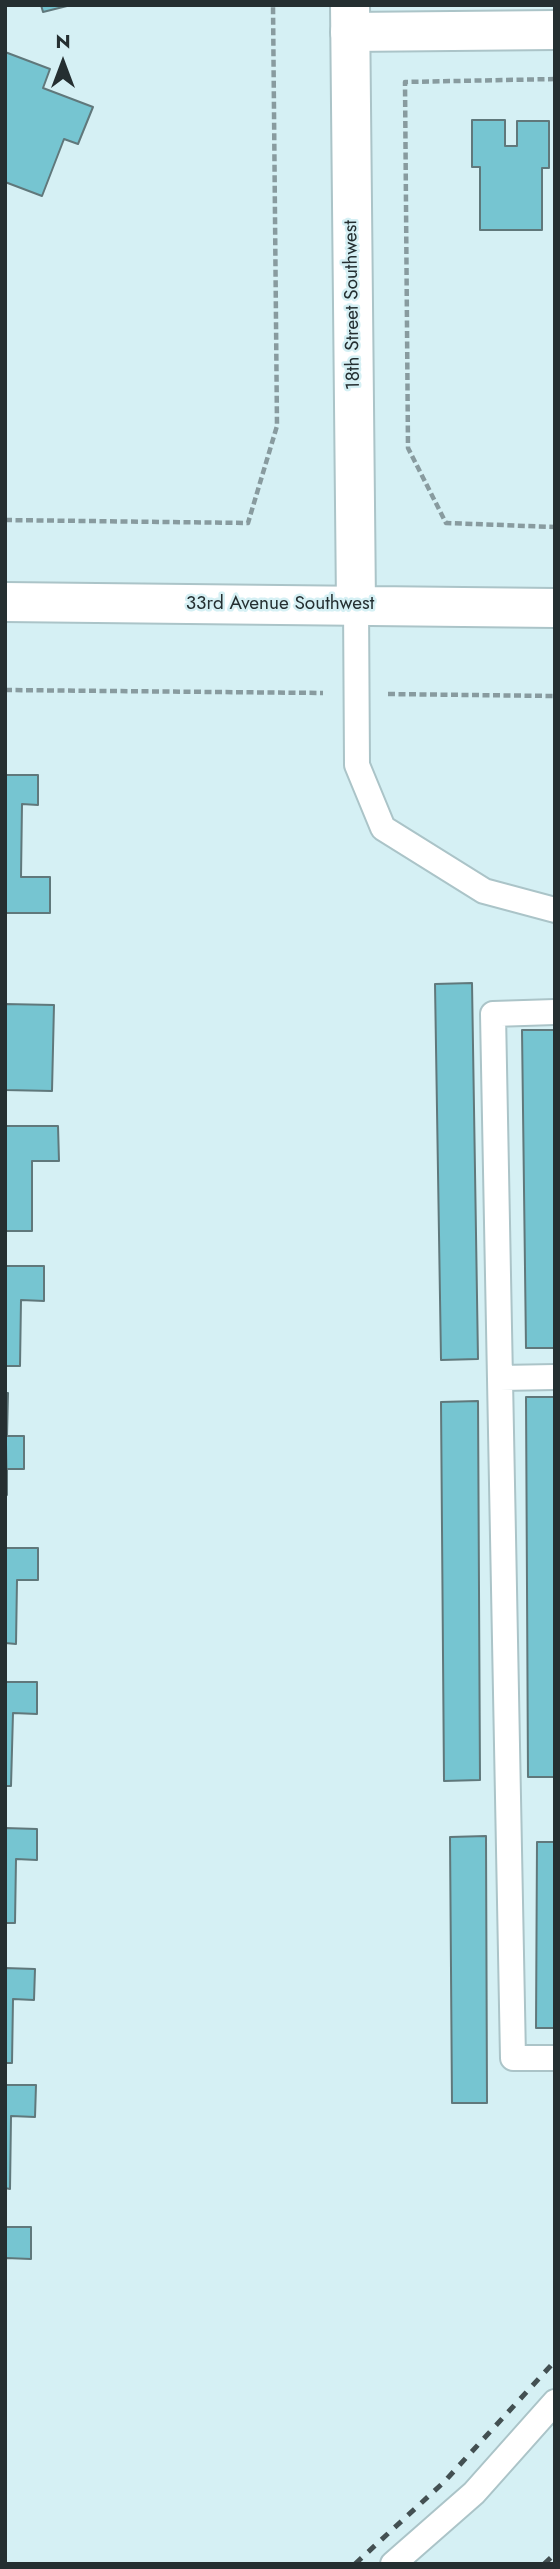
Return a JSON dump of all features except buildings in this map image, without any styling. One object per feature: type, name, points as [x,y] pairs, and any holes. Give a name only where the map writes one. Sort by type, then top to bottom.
[{"type":"street","points":[[350,19],[555,30]]},
{"type":"street","name":"18th Street Southwest","points":[[350,19],[356,604]]},
{"type":"street","name":"33rd Avenue Southwest","points":[[5,602],[555,608]]},
{"type":"lane","points":[[356,604],[356,765],[383,828],[484,891],[555,910]]},
{"type":"lane","points":[[555,1012],[493,1014],[513,2058],[555,2058]]},
{"type":"lane","points":[[500,1378],[555,1377]]},
{"type":"lane","points":[[393,2564],[474,2493],[555,2402]]},
{"type":"path","points":[[5,520],[248,523],[277,426],[273,5]]},
{"type":"path","points":[[555,79],[405,82],[408,449],[446,523],[555,527]]},
{"type":"path","points":[[5,690],[555,696]]},
{"type":"railway","points":[[355,2564],[444,2482],[555,2361]]},
{"type":"railway","points":[[544,2564],[555,2554]]}]
